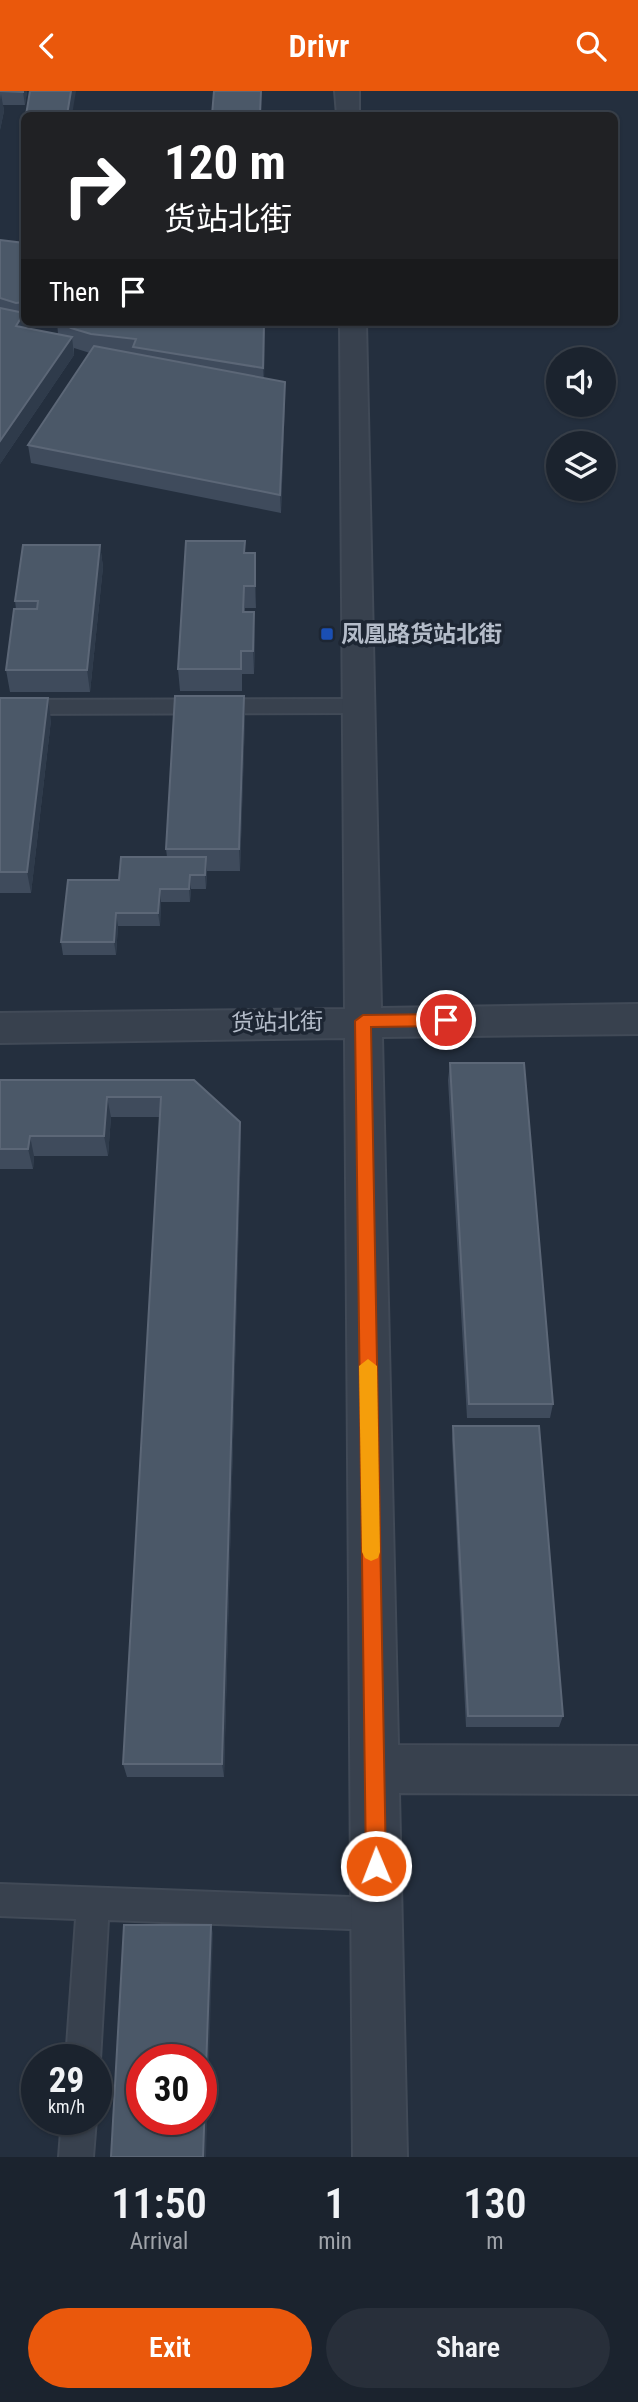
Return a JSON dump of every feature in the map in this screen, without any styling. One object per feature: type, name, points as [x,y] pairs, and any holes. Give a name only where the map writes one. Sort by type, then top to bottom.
[{"type":"street","points":[[347,91],[348,112]]},
{"type":"street","points":[[353,326],[380,2157]]},
{"type":"street","name":"货站北街","points":[[0,1028],[638,1019]]},
{"type":"street","points":[[374,1769],[638,1770]]},
{"type":"lane","points":[[0,707],[359,706]]},
{"type":"lane","points":[[0,1901],[377,1915]]},
{"type":"lane","points":[[84,2044],[93,1904]]},
{"type":"lane","points":[[76,2157],[78,2135]]},
{"type":"building","points":[[30,91],[71,91],[68,112],[26,112]]},
{"type":"building","points":[[214,91],[261,91],[260,112],[212,112]]},
{"type":"building","points":[[0,240],[21,243],[21,302],[0,298]]},
{"type":"building","points":[[0,308],[21,312],[16,326],[72,337],[0,441]]},
{"type":"building","points":[[68,326],[264,326],[263,368],[133,347],[136,339],[91,334]]},
{"type":"building","points":[[94,346],[285,382],[280,495],[28,445]]},
{"type":"building","points":[[186,541],[245,541],[244,553],[255,553],[255,586],[244,586],[243,612],[254,612],[253,651],[241,651],[241,669],[178,669]]},
{"type":"building","points":[[23,545],[100,545],[87,670],[6,670],[14,609],[37,609],[38,601],[15,601]]},
{"type":"building","points":[[175,696],[244,696],[239,849],[166,849]]},
{"type":"building","points":[[0,698],[48,698],[27,872],[0,872]]},
{"type":"building","points":[[121,857],[206,857],[205,875],[190,875],[189,889],[160,889],[158,913],[116,913],[114,942],[61,942],[68,880],[119,880]]},
{"type":"building","points":[[450,1063],[524,1063],[553,1404],[469,1404]]},
{"type":"building","points":[[0,1080],[194,1080],[240,1122],[222,1764],[123,1764],[161,1097],[107,1097],[104,1136],[30,1136],[28,1149],[0,1149]]},
{"type":"building","points":[[453,1426],[539,1426],[563,1716],[468,1716]]},
{"type":"building","points":[[124,1925],[211,1925],[207,2044],[126,2044],[126,2135],[204,2135],[203,2157],[111,2157]]},
{"type":"slow traffic","points":[[368,1366],[371,1552]]},
{"type":"place","name":"凤凰路货站北街","points":[[327,634]]},
{"type":"route","points":[[376,1866],[363,1021],[446,1020]]}]
